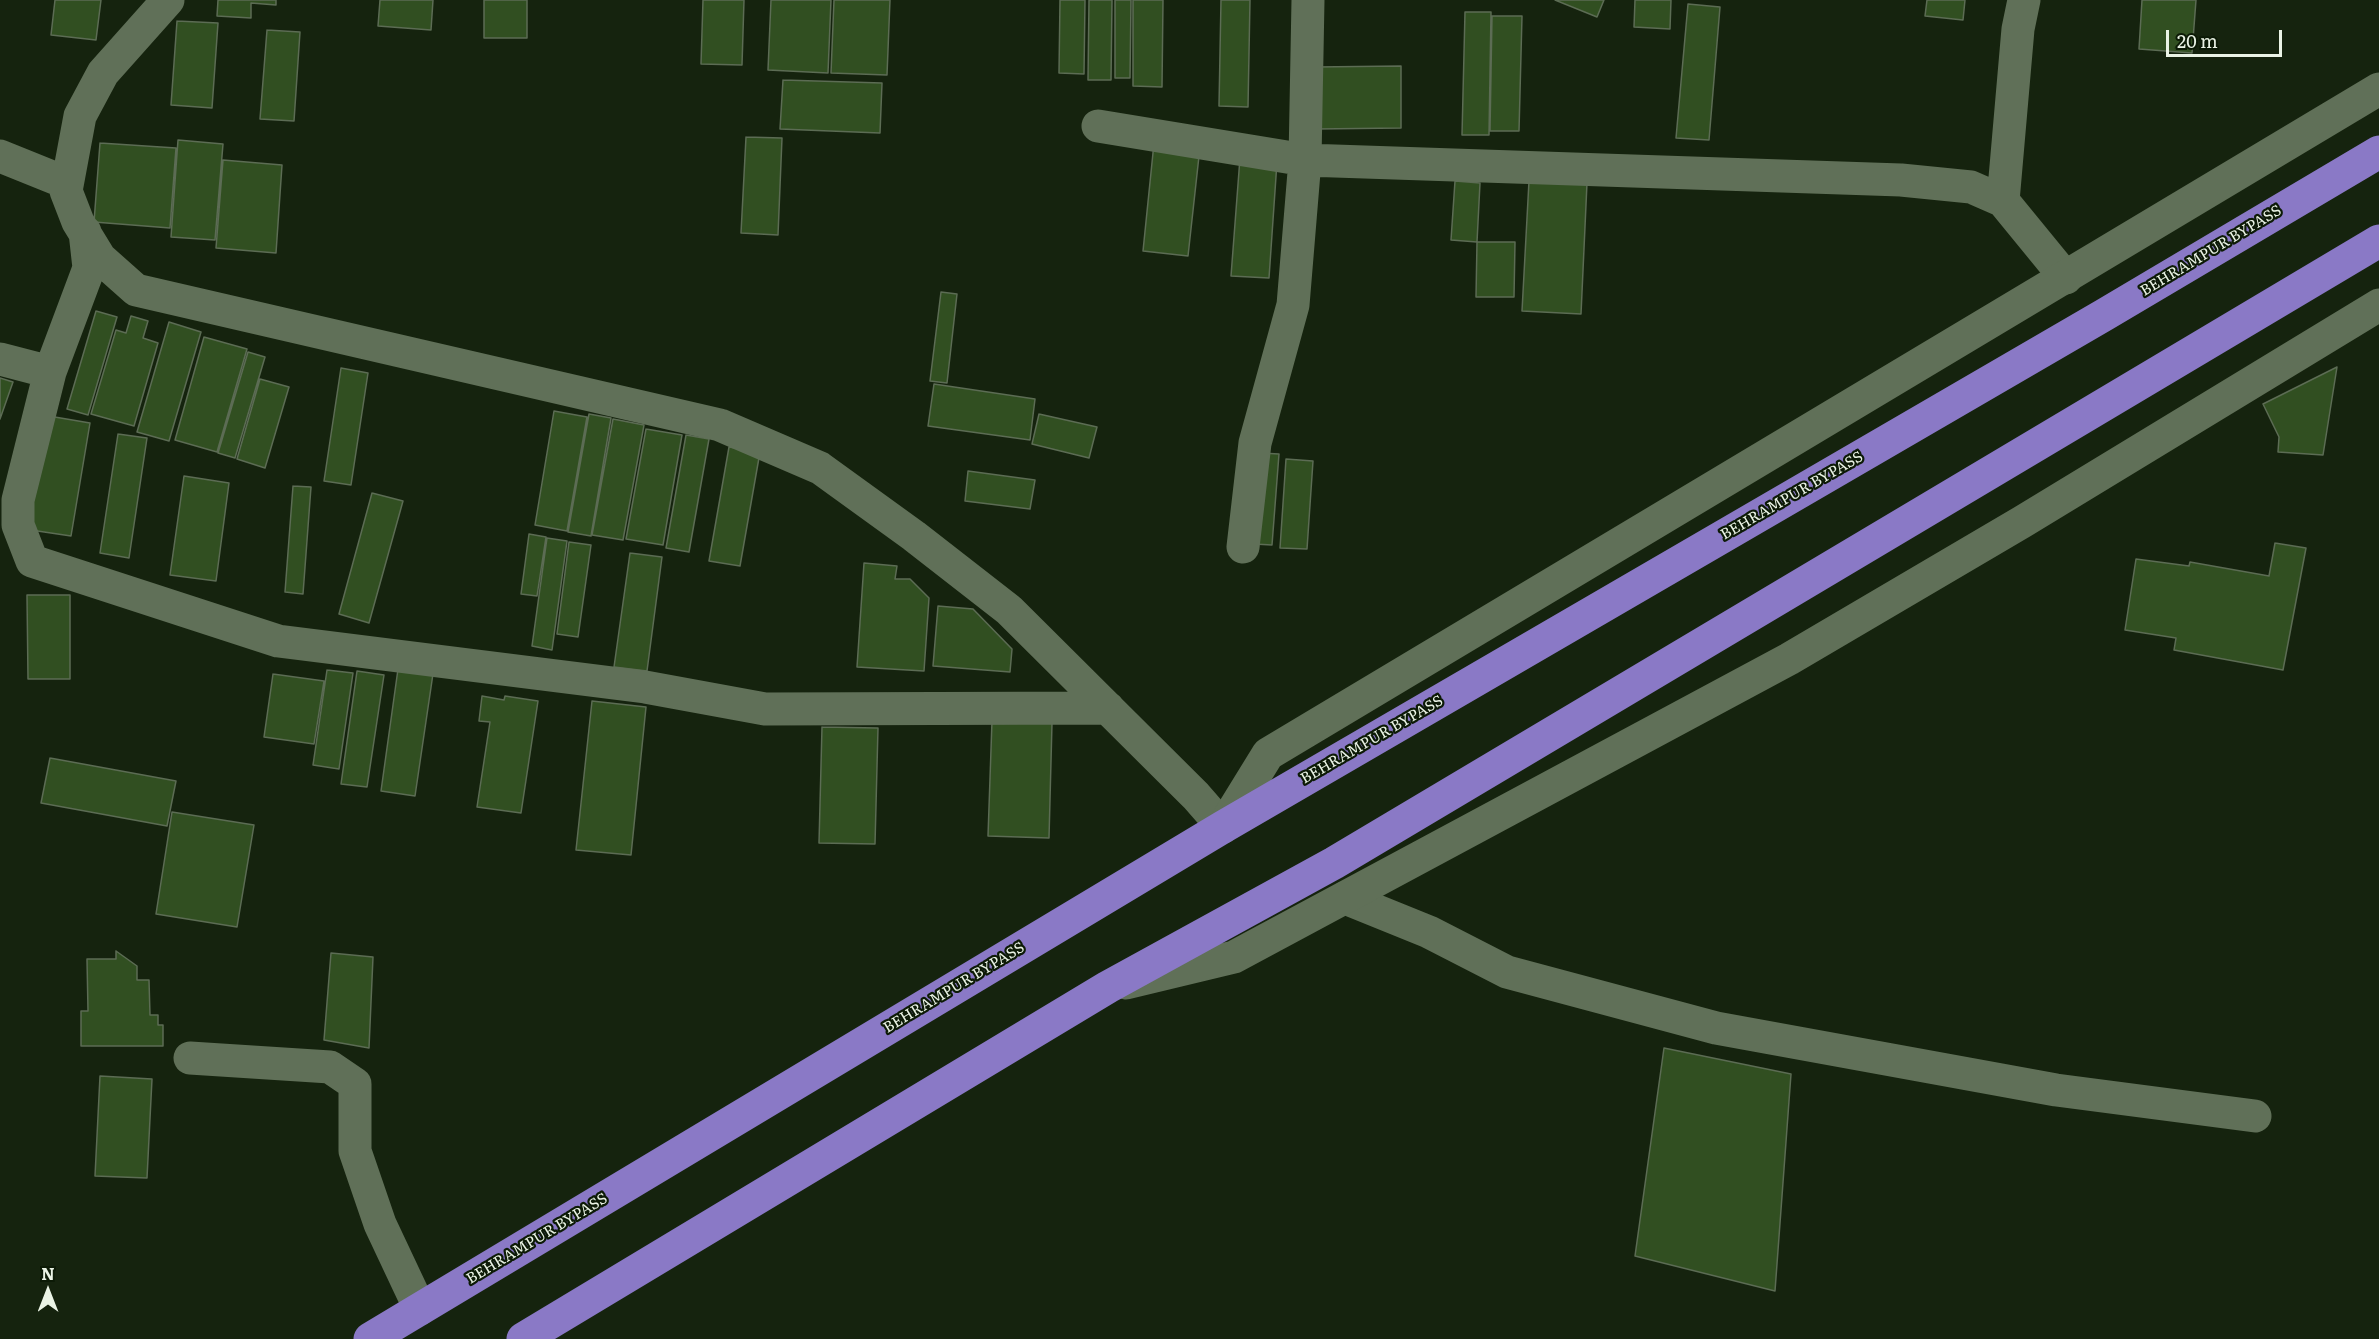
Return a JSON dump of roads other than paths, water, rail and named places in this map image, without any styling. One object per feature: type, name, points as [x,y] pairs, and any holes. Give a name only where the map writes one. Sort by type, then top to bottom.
[{"type":"highway","name":"BEHRAMPUR BYPASS","points":[[370,1339],[1223,826],[2104,315],[2379,152]]},
{"type":"highway","points":[[523,1339],[1108,987],[1345,857],[2379,241]]},
{"type":"street","points":[[168,0],[103,72],[80,116],[66,191],[84,232],[100,258],[136,290],[720,425],[820,468],[914,536],[1009,610],[1196,796],[1223,826],[1268,754],[2379,90]]},
{"type":"street","points":[[1243,547],[1255,443],[1293,305],[1305,160],[1308,0]]},
{"type":"street","points":[[2003,201],[2018,29],[2024,0]]},
{"type":"street","points":[[1098,126],[1305,160],[1901,180],[1971,187],[2003,201],[2066,278]]},
{"type":"street","points":[[0,156],[67,183]]},
{"type":"street","points":[[84,232],[89,268],[50,372],[9,498],[32,561],[278,641],[645,687],[765,709],[1108,708]]},
{"type":"street","points":[[1108,987],[1234,957],[1345,898],[1789,659],[2022,522],[2379,305]]},
{"type":"street","points":[[0,359],[50,372]]},
{"type":"street","points":[[1345,898],[1429,932],[1507,972],[1716,1028],[2056,1090],[2255,1116]]},
{"type":"street","points":[[190,1058],[330,1067],[355,1084],[355,1151],[380,1224],[420,1309]]}]
